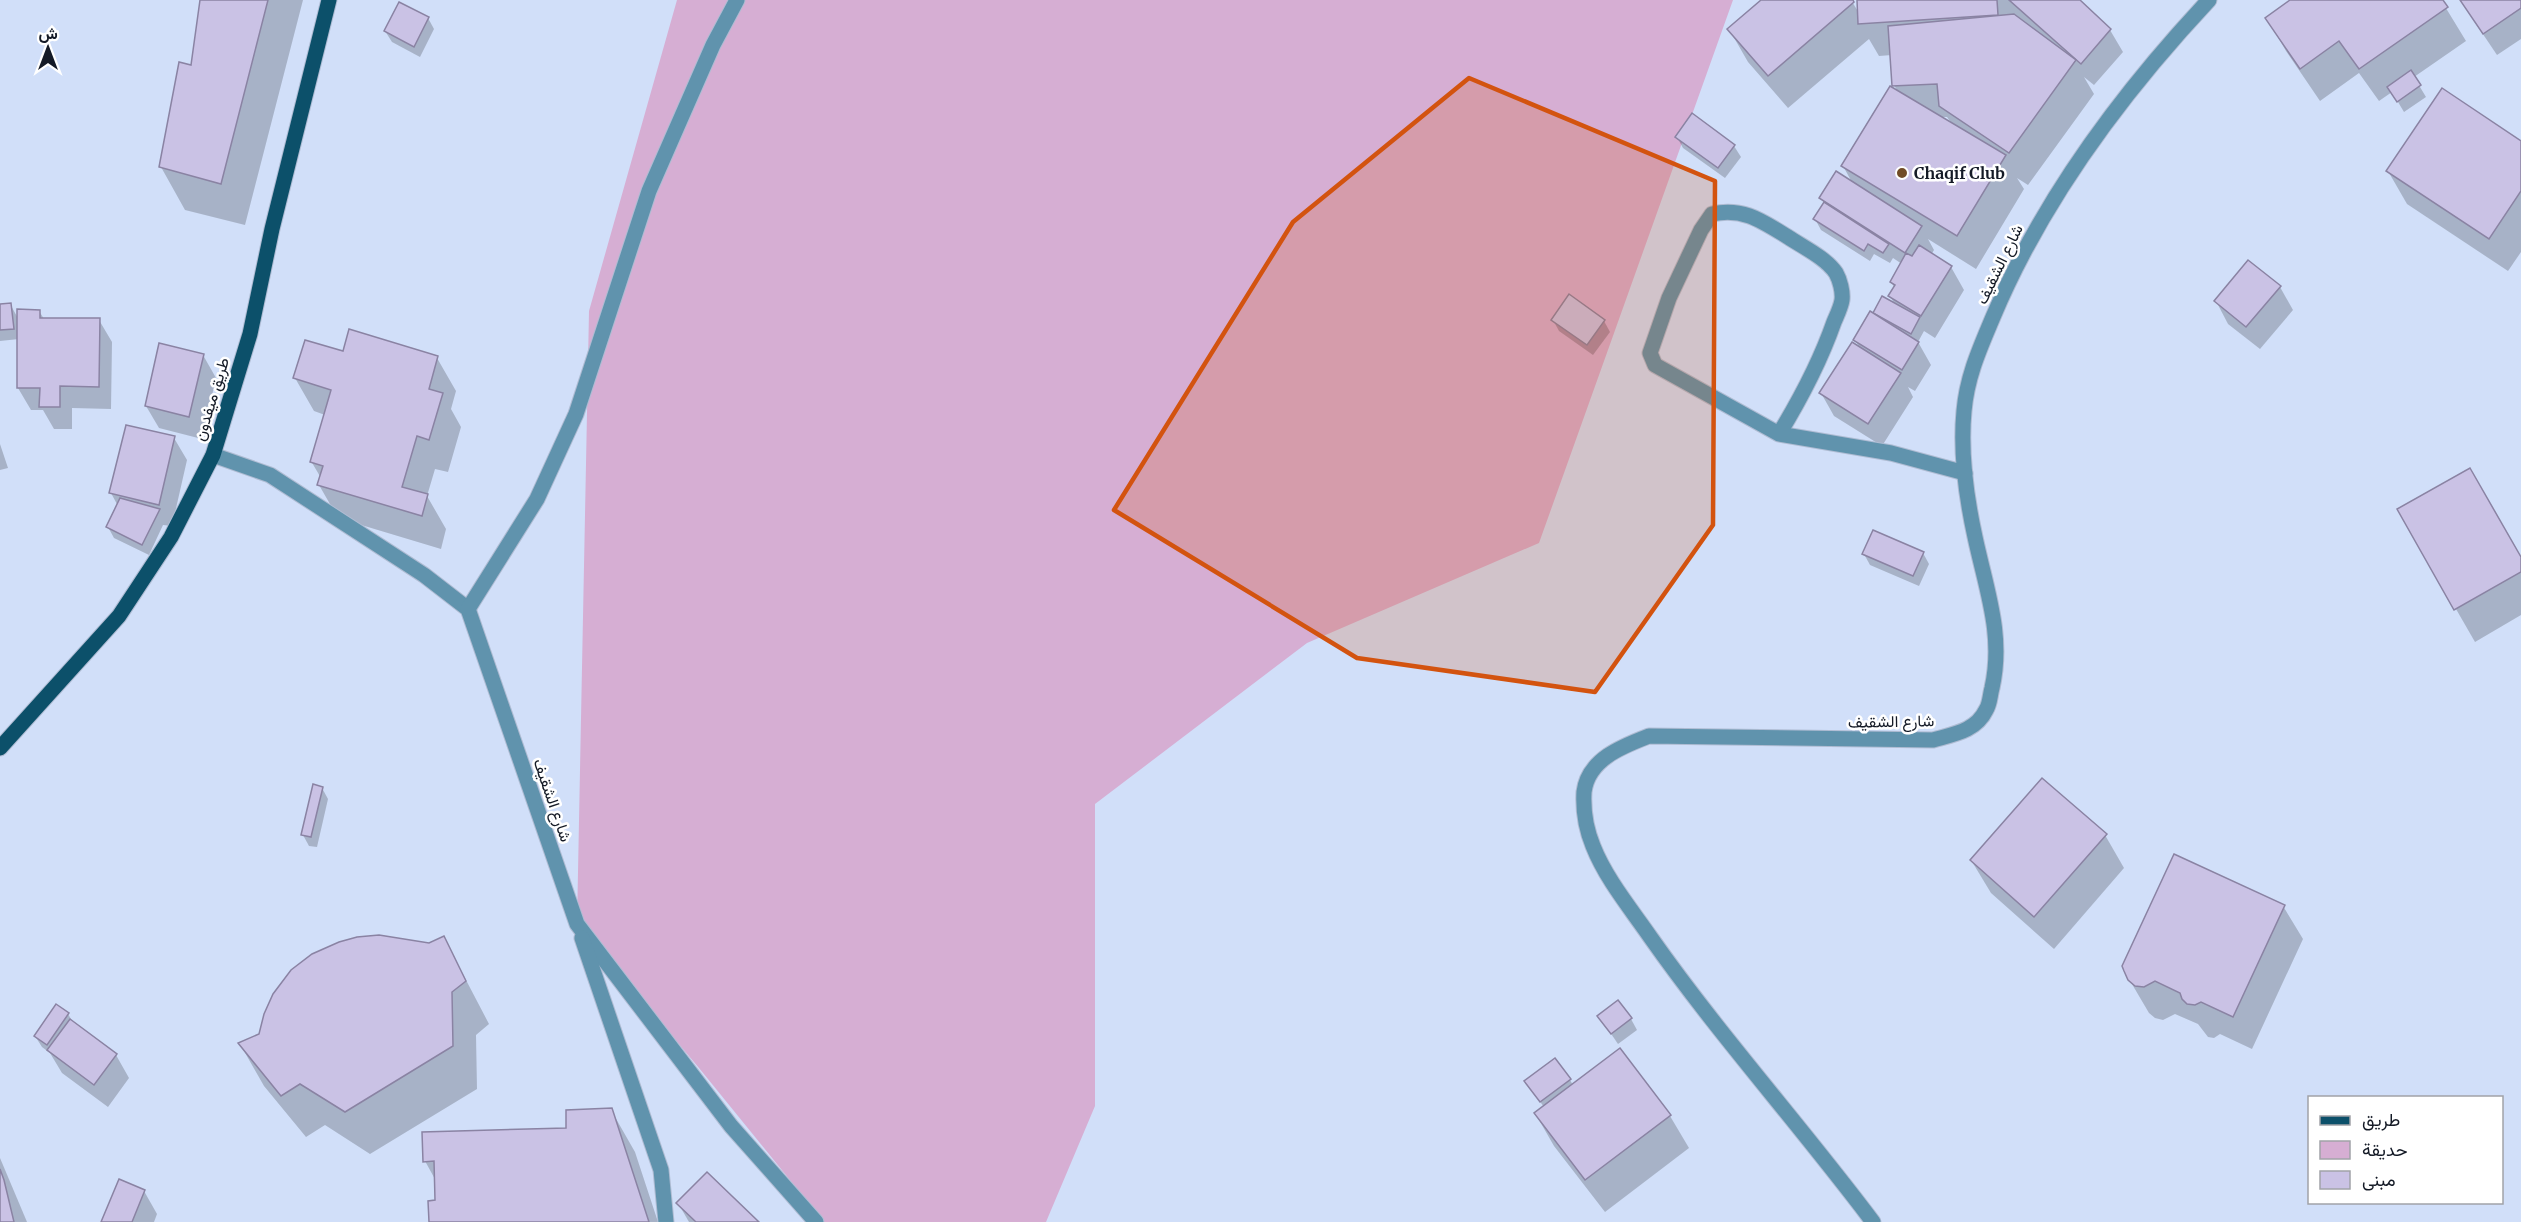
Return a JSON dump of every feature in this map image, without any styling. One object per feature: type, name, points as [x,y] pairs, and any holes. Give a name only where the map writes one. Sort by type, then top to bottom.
[{"type":"main road","name":"طريق ميفدون","points":[[0,748],[119,616],[171,537],[213,455],[250,334],[272,229],[329,0]]},
{"type":"street","points":[[213,455],[270,475],[424,575],[468,609],[537,499],[576,414],[649,191],[713,45],[737,0]]},
{"type":"street","name":"شارع الشقيف","points":[[1873,1222],[1826,1159],[1683,983],[1608,876],[1593,846],[1584,818],[1584,790],[1590,774],[1608,754],[1649,736],[1933,740],[1969,730],[1986,710],[1996,670],[1997,635],[1974,536],[1965,473],[1964,413],[1968,380],[2010,277],[2039,223],[2119,104],[2164,48],[2209,0]]},
{"type":"street","points":[[1779,434],[1805,391],[1831,332],[1842,300],[1840,284],[1835,273],[1809,250],[1765,223],[1740,212],[1728,210],[1712,214],[1701,230],[1669,298],[1650,352],[1655,365],[1779,434],[1891,453],[1965,473]]},
{"type":"street","name":"شارع الشقيف","points":[[468,609],[577,924],[731,1126],[816,1222]]},
{"type":"street","points":[[577,924],[661,1170],[666,1222]]},
{"type":"highlighted area","points":[[1469,78],[1715,181],[1713,525],[1595,692],[1357,658],[1114,510],[1293,222]]},
{"type":"green space","points":[[677,0],[1733,0],[1539,543],[1307,643],[1095,804],[1095,1106],[1046,1222],[824,1222],[577,923],[589,311]]},
{"type":"building","points":[[200,0],[268,0],[221,184],[159,167],[179,62],[191,65]]},
{"type":"building","points":[[1761,0],[1853,0],[1854,2],[1768,76],[1727,29]]},
{"type":"building","points":[[1857,0],[1997,0],[1998,15],[1858,24]]},
{"type":"building","points":[[2009,0],[2080,0],[2111,29],[2081,64]]},
{"type":"building","points":[[2290,0],[2443,0],[2448,7],[2359,69],[2339,41],[2300,69],[2265,18]]},
{"type":"building","points":[[2460,0],[2521,0],[2521,8],[2483,34]]},
{"type":"building","points":[[399,2],[429,17],[414,47],[384,31]]},
{"type":"building","points":[[2014,14],[2076,60],[2009,153],[1939,106],[1937,84],[1892,86],[1888,26]]},
{"type":"building","points":[[2411,70],[2421,85],[2397,102],[2387,87]]},
{"type":"building","points":[[1890,86],[2006,155],[1957,236],[1841,166]]},
{"type":"building","points":[[2442,88],[2521,141],[2521,191],[2489,239],[2386,171]]},
{"type":"building","points":[[1692,113],[1735,145],[1718,168],[1675,137]]},
{"type":"building","points":[[1836,171],[1922,226],[1905,253],[1819,198]]},
{"type":"building","points":[[1824,202],[1889,244],[1883,253],[1868,244],[1864,251],[1813,219]]},
{"type":"building","points":[[1919,245],[1952,266],[1921,316],[1888,296],[1895,285],[1890,282],[1906,253],[1912,256]]},
{"type":"building","points":[[2248,260],[2281,286],[2246,327],[2214,301]]},
{"type":"building","points":[[1569,294],[1605,320],[1587,345],[1551,320]]},
{"type":"building","points":[[1882,296],[1920,317],[1911,334],[1873,313]]},
{"type":"building","points":[[11,303],[14,329],[0,330],[0,304]]},
{"type":"building","points":[[17,309],[40,310],[40,318],[100,318],[99,387],[60,386],[60,407],[39,407],[40,388],[17,388]]},
{"type":"building","points":[[1870,311],[1919,342],[1902,370],[1853,340]]},
{"type":"building","points":[[349,329],[438,356],[429,389],[443,393],[429,440],[417,436],[402,487],[428,494],[422,516],[317,485],[323,466],[310,462],[331,390],[293,378],[305,340],[343,351]]},
{"type":"building","points":[[1852,342],[1901,373],[1868,424],[1819,393]]},
{"type":"building","points":[[159,343],[204,354],[189,417],[145,406]]},
{"type":"building","points":[[126,425],[175,436],[159,505],[109,493]]},
{"type":"building","points":[[2470,468],[2521,557],[2521,572],[2454,610],[2397,509]]},
{"type":"building","points":[[120,498],[160,509],[142,545],[106,527]]},
{"type":"building","points":[[1873,530],[1924,552],[1913,576],[1862,554]]},
{"type":"building","points":[[2042,778],[2107,834],[2034,917],[1970,860]]},
{"type":"building","points":[[313,784],[323,787],[311,837],[301,835]]},
{"type":"building","points":[[2174,854],[2285,905],[2233,1017],[2201,1002],[2195,1005],[2187,1004],[2180,993],[2155,981],[2144,987],[2135,986],[2128,980],[2122,966]]},
{"type":"building","points":[[379,935],[429,943],[444,936],[466,981],[452,992],[453,1046],[345,1112],[300,1084],[281,1096],[238,1043],[259,1034],[264,1014],[273,994],[291,970],[312,954],[339,942],[357,937]]},
{"type":"building","points":[[1618,1000],[1632,1018],[1611,1034],[1597,1016]]},
{"type":"building","points":[[56,1004],[69,1013],[47,1045],[34,1036]]},
{"type":"building","points":[[70,1019],[117,1054],[94,1085],[47,1050]]},
{"type":"building","points":[[1620,1048],[1671,1115],[1585,1180],[1534,1113]]},
{"type":"building","points":[[1555,1058],[1571,1079],[1540,1102],[1524,1081]]},
{"type":"building","points":[[612,1108],[649,1222],[429,1222],[428,1201],[435,1200],[434,1161],[423,1162],[422,1132],[566,1128],[566,1110]]},
{"type":"building","points":[[0,1169],[4,1180],[14,1222],[0,1222]]},
{"type":"building","points":[[707,1172],[759,1222],[696,1222],[676,1203]]},
{"type":"building","points":[[119,1179],[145,1190],[132,1222],[101,1222]]},
{"type":"place","name":"Chaqif Club","points":[[1902,173]]}]
